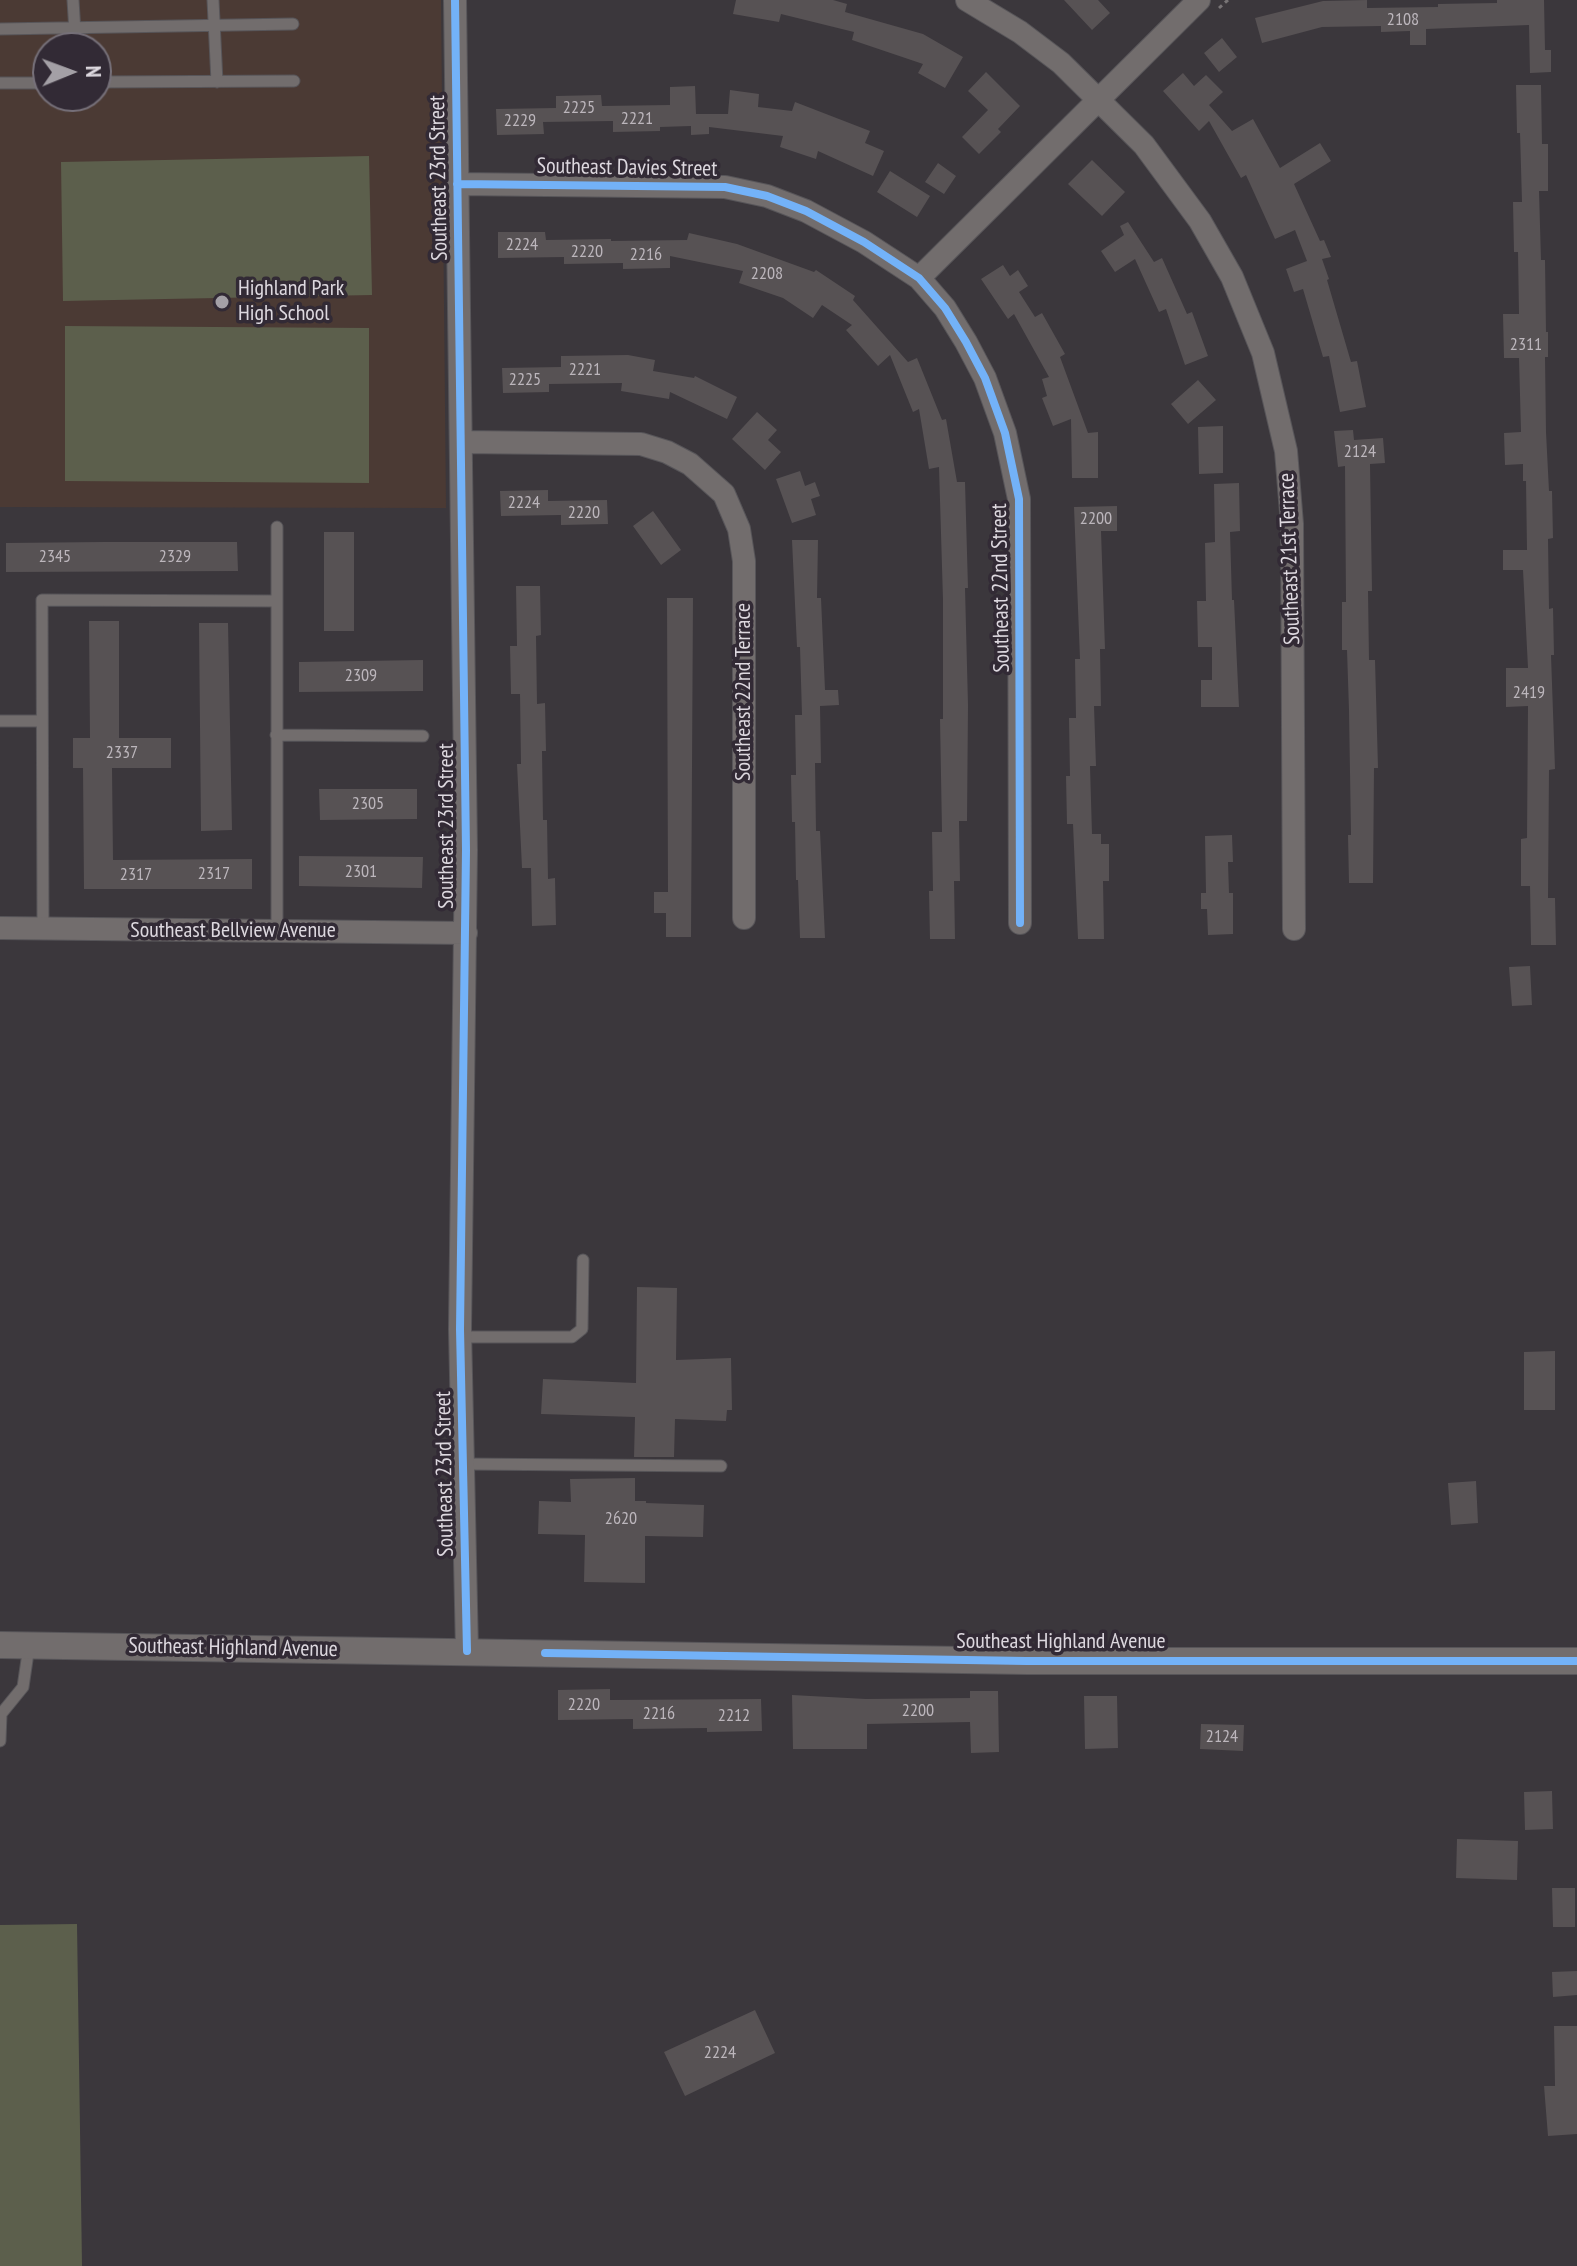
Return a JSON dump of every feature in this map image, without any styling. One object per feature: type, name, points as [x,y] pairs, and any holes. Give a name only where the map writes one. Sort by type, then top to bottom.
[{"type":"street","name":"Southeast 23rd Street","points":[[455,0],[466,933],[460,1337],[467,1651]]},
{"type":"street","name":"Southeast 21st Terrace","points":[[967,0],[1020,32],[1061,63],[1100,99],[1164,169],[1200,221],[1245,306],[1263,353],[1286,451],[1292,524],[1294,929]]},
{"type":"street","points":[[919,278],[1199,0]]},
{"type":"street","name":"Southeast Davies Street","points":[[457,184],[725,187],[746,191],[806,211],[864,242],[919,278]]},
{"type":"street","name":"Southeast 22nd Street","points":[[919,278],[945,308],[985,378],[1005,433],[1014,470],[1020,515],[1020,923]]},
{"type":"street","name":"Southeast 22nd Terrace","points":[[461,442],[629,442],[667,452],[690,464],[724,494],[743,545],[744,918]]},
{"type":"street","name":"Southeast Bellview Avenue","points":[[0,928],[466,933]]},
{"type":"street","name":"Southeast Highland Avenue","points":[[0,1645],[1042,1661],[1577,1661]]},
{"type":"lane","points":[[73,0],[75,32]]},
{"type":"lane","points":[[213,0],[217,82]]},
{"type":"lane","points":[[0,29],[293,24]]},
{"type":"lane","points":[[112,82],[294,81]]},
{"type":"lane","points":[[0,83],[32,83]]},
{"type":"lane","points":[[277,527],[277,931]]},
{"type":"lane","points":[[43,928],[42,600],[276,601]]},
{"type":"lane","points":[[0,721],[42,721]]},
{"type":"lane","points":[[276,735],[423,736]]},
{"type":"lane","points":[[460,1337],[572,1337],[582,1329],[583,1260]]},
{"type":"lane","points":[[462,1464],[721,1466]]},
{"type":"lane","points":[[0,1741],[1,1714],[23,1687],[29,1645]]},
{"type":"shaded area","name":"Highland Park High School","points":[[0,0],[441,0],[446,508],[0,507]]},
{"type":"green space","points":[[369,156],[372,295],[63,301],[61,162]]},
{"type":"green space","points":[[65,326],[369,328],[369,483],[65,481]]},
{"type":"green space","points":[[77,1924],[82,2266],[0,2266],[0,1925]]},
{"type":"building","points":[[736,0],[833,0],[847,4],[845,12],[923,34],[963,57],[945,88],[918,73],[923,64],[852,40],[854,32],[781,14],[779,22],[733,14]]},
{"type":"building","points":[[1064,0],[1098,0],[1110,13],[1092,30]]},
{"type":"building","points":[[1367,0],[1367,8],[1544,0],[1545,50],[1551,50],[1551,72],[1530,73],[1529,25],[1426,29],[1426,45],[1410,45],[1410,31],[1381,32],[1381,26],[1322,27],[1262,43],[1255,18],[1323,1]]},
{"type":"building","points":[[1222,38],[1237,57],[1219,72],[1204,53]]},
{"type":"building","points":[[986,72],[1020,106],[998,129],[1001,132],[979,154],[962,137],[988,110],[968,91]]},
{"type":"building","points":[[1183,73],[1194,86],[1206,75],[1223,92],[1209,105],[1232,131],[1253,119],[1280,168],[1320,143],[1331,161],[1294,184],[1320,241],[1324,240],[1331,257],[1322,259],[1351,362],[1357,361],[1366,407],[1340,412],[1329,356],[1323,357],[1303,289],[1294,292],[1286,269],[1307,261],[1295,230],[1275,239],[1246,175],[1241,178],[1209,121],[1199,131],[1163,91]]},
{"type":"building","points":[[1516,85],[1541,85],[1542,144],[1548,144],[1548,191],[1539,191],[1548,332],[1548,357],[1545,357],[1546,432],[1553,538],[1548,539],[1549,609],[1553,608],[1554,655],[1551,655],[1555,769],[1549,770],[1548,898],[1555,898],[1556,945],[1531,945],[1530,886],[1521,886],[1521,839],[1527,838],[1528,706],[1506,707],[1506,668],[1528,668],[1523,570],[1503,570],[1503,550],[1527,550],[1523,464],[1505,465],[1504,433],[1521,432],[1519,358],[1504,358],[1503,314],[1519,314],[1513,202],[1522,202]]},
{"type":"building","points":[[695,86],[696,114],[728,114],[730,90],[759,94],[758,107],[792,111],[795,102],[870,131],[865,143],[884,151],[873,176],[818,151],[816,159],[780,147],[783,136],[709,127],[709,134],[691,135],[691,126],[660,127],[660,131],[613,132],[613,121],[543,122],[544,134],[497,135],[496,109],[556,108],[556,96],[601,95],[602,106],[670,105],[670,87]]},
{"type":"building","points":[[1092,160],[1125,192],[1102,216],[1068,184]]},
{"type":"building","points":[[938,163],[956,176],[944,194],[925,182]]},
{"type":"building","points":[[890,171],[930,196],[917,217],[877,192]]},
{"type":"building","points":[[1128,222],[1154,262],[1162,258],[1187,314],[1192,312],[1208,356],[1185,365],[1166,309],[1159,312],[1135,259],[1115,272],[1101,251],[1124,235],[1120,226]]},
{"type":"building","points":[[498,232],[545,232],[546,240],[611,241],[687,240],[689,233],[737,244],[814,272],[816,270],[855,296],[853,300],[908,362],[917,358],[942,420],[946,419],[957,482],[965,482],[967,821],[959,821],[960,881],[954,881],[955,939],[930,939],[932,832],[942,832],[940,719],[943,719],[943,600],[939,467],[929,469],[919,409],[913,412],[890,355],[878,366],[846,330],[852,325],[822,305],[813,318],[783,298],[739,283],[743,271],[670,256],[670,268],[623,269],[623,263],[564,264],[564,257],[498,258]]},
{"type":"building","points":[[1003,265],[1010,276],[1018,270],[1028,286],[1019,292],[1035,317],[1042,313],[1065,354],[1060,357],[1088,433],[1098,432],[1098,478],[1072,478],[1071,419],[1053,426],[1042,398],[1047,396],[1042,379],[1049,377],[1014,314],[1008,319],[981,279]]},
{"type":"building","points":[[628,355],[655,360],[653,371],[695,376],[737,397],[727,419],[670,392],[669,399],[621,391],[622,383],[549,384],[549,392],[503,393],[502,368],[561,367],[561,356]]},
{"type":"building","points":[[1198,380],[1216,400],[1188,424],[1171,404]]},
{"type":"building","points":[[757,412],[777,430],[768,440],[781,452],[765,470],[732,439]]},
{"type":"building","points":[[1223,426],[1223,473],[1199,474],[1198,427]]},
{"type":"building","points":[[1353,430],[1354,440],[1383,438],[1385,463],[1370,464],[1372,591],[1368,591],[1369,660],[1375,660],[1378,768],[1374,768],[1373,883],[1349,883],[1349,710],[1347,650],[1342,650],[1342,602],[1346,602],[1345,466],[1338,467],[1334,431]]},
{"type":"building","points":[[800,471],[805,486],[815,482],[820,496],[811,499],[816,515],[792,523],[776,479]]},
{"type":"building","points":[[1239,483],[1240,531],[1230,532],[1239,707],[1201,707],[1201,680],[1212,680],[1212,647],[1198,647],[1197,601],[1206,601],[1205,543],[1215,542],[1214,484]]},
{"type":"building","points":[[548,490],[548,501],[607,500],[608,524],[561,525],[561,515],[501,516],[500,491]]},
{"type":"building","points":[[1117,506],[1117,531],[1101,531],[1105,649],[1100,649],[1101,706],[1094,706],[1096,766],[1090,766],[1092,834],[1101,834],[1101,844],[1109,844],[1109,881],[1103,881],[1104,939],[1078,939],[1073,824],[1067,824],[1066,776],[1070,776],[1069,718],[1076,718],[1075,659],[1080,659],[1074,507]]},
{"type":"building","points":[[653,511],[681,550],[661,565],[633,526]]},
{"type":"building","points":[[324,532],[354,532],[354,631],[324,631]]},
{"type":"building","points":[[792,540],[818,540],[817,598],[821,598],[825,690],[838,690],[839,705],[820,706],[821,763],[815,763],[816,831],[820,831],[825,938],[800,938],[791,775],[796,775],[795,715],[802,715]]},
{"type":"building","points":[[237,542],[238,571],[6,572],[6,543]]},
{"type":"building","points":[[516,586],[540,586],[541,635],[536,636],[537,704],[545,703],[543,820],[547,820],[548,879],[555,878],[556,925],[532,926],[531,868],[522,868],[517,764],[521,764],[520,694],[511,694],[510,646],[517,646]]},
{"type":"building","points":[[667,598],[693,598],[691,937],[666,937],[666,913],[654,913],[654,892],[668,892]]},
{"type":"building","points":[[89,621],[119,621],[119,738],[171,738],[171,768],[112,768],[113,860],[252,859],[252,889],[84,889],[83,768],[73,768],[73,738],[90,738]]},
{"type":"building","points":[[199,623],[228,623],[232,830],[201,831]]},
{"type":"building","points":[[423,660],[423,691],[299,692],[299,662]]},
{"type":"building","points":[[319,789],[417,789],[417,819],[320,820]]},
{"type":"building","points":[[1232,835],[1233,862],[1228,862],[1229,893],[1233,893],[1233,934],[1208,935],[1207,909],[1201,909],[1201,893],[1206,893],[1205,836]]},
{"type":"building","points":[[299,856],[423,857],[422,888],[299,886]]},
{"type":"building","points":[[1530,966],[1532,1005],[1512,1006],[1509,967]]},
{"type":"building","points":[[637,1287],[677,1288],[676,1360],[731,1358],[732,1410],[727,1410],[726,1421],[675,1419],[674,1457],[634,1457],[635,1417],[541,1414],[543,1379],[636,1383]]},
{"type":"building","points":[[1555,1351],[1555,1410],[1524,1410],[1524,1352]]},
{"type":"building","points":[[635,1478],[635,1501],[704,1505],[703,1537],[645,1536],[645,1583],[584,1582],[585,1535],[538,1534],[539,1501],[571,1502],[570,1479]]},
{"type":"building","points":[[1476,1481],[1478,1523],[1451,1525],[1448,1483]]},
{"type":"building","points":[[610,1689],[610,1700],[761,1699],[762,1731],[633,1729],[633,1719],[558,1720],[558,1690]]},
{"type":"building","points":[[970,1691],[998,1691],[999,1752],[971,1753],[970,1722],[867,1724],[867,1749],[793,1749],[792,1695],[866,1699],[970,1698]]},
{"type":"building","points":[[1084,1696],[1117,1696],[1118,1748],[1085,1749]]},
{"type":"building","points":[[1201,1724],[1244,1725],[1243,1751],[1200,1749]]},
{"type":"building","points":[[1552,1791],[1553,1829],[1525,1830],[1524,1792]]},
{"type":"building","points":[[1457,1839],[1518,1841],[1517,1880],[1456,1878]]},
{"type":"building","points":[[1552,1888],[1575,1888],[1575,1927],[1553,1927]]},
{"type":"building","points":[[1577,1971],[1577,1995],[1553,1997],[1552,1972]]},
{"type":"building","points":[[755,2010],[775,2053],[685,2096],[664,2052]]},
{"type":"building","points":[[1554,2026],[1577,2026],[1577,2134],[1548,2136],[1544,2086],[1555,2086]]},
{"type":"cycle path","points":[[455,0],[466,850],[460,1329],[467,1651]]},
{"type":"cycle path","points":[[457,184],[725,187],[767,196],[806,211],[864,242],[919,278],[945,308],[985,378],[1005,433],[1019,499],[1020,923]]},
{"type":"cycle path","points":[[545,1653],[1026,1661],[1577,1661]]},
{"type":"place","name":"Highland Park High School","points":[[222,302]]}]
